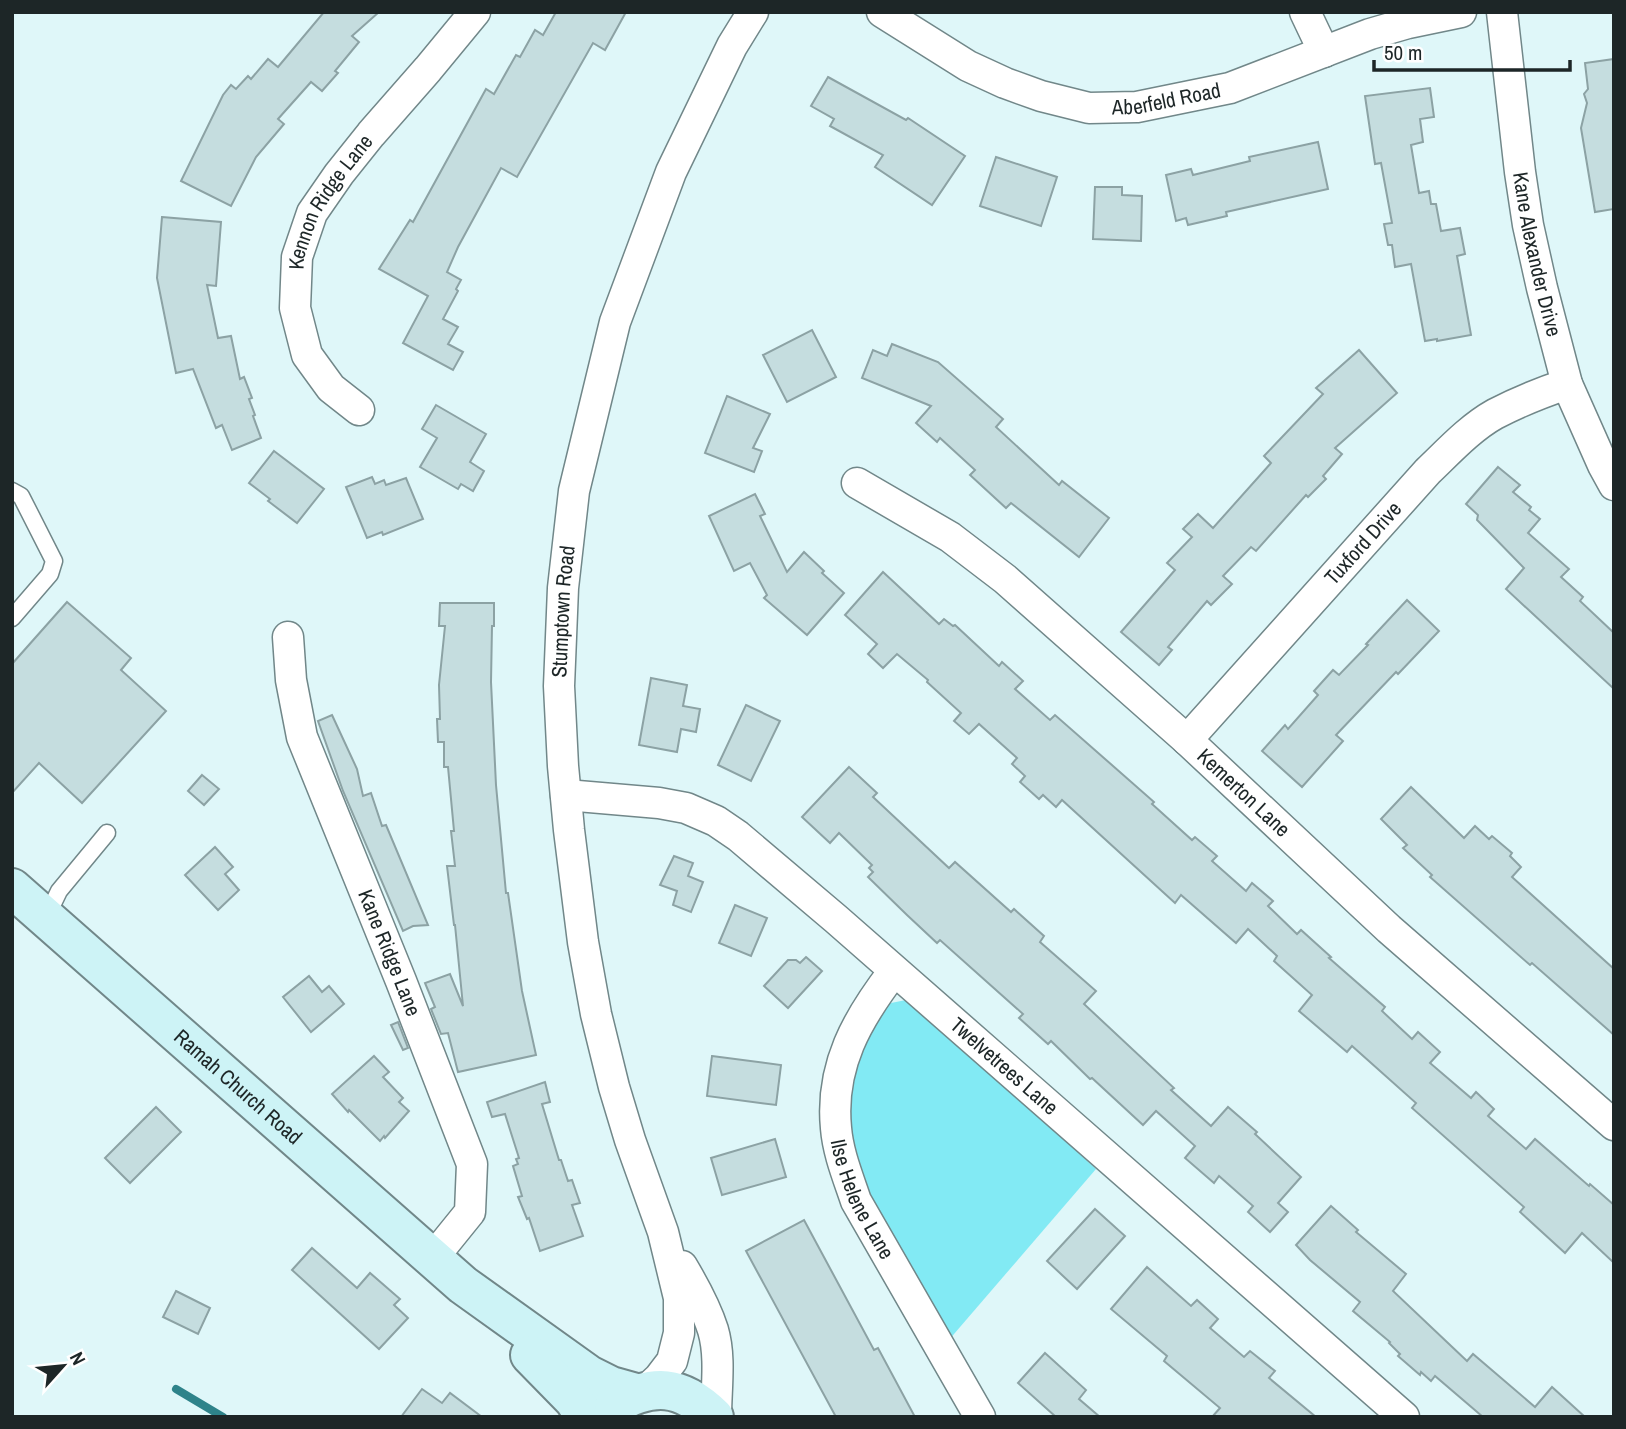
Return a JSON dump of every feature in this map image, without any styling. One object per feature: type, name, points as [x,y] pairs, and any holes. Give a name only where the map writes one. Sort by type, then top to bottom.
[{"type":"main road","name":"Ramah Church Road","points":[[12,888],[463,1285],[589,1375],[611,1387],[640,1392],[658,1390],[680,1393],[701,1403],[715,1417]]},
{"type":"main road","name":"Ramah Church Road","points":[[463,1285],[574,1400],[585,1417]]},
{"type":"main road","points":[[603,1417],[614,1404],[640,1392]]},
{"type":"street","name":"Kennon Ridge Lane","points":[[359,410],[331,388],[307,355],[295,308],[297,257],[312,213],[339,174],[475,12]]},
{"type":"street","name":"Stumptown Road","points":[[640,1392],[659,1378],[672,1361],[679,1333],[679,1298],[663,1232],[630,1140],[596,1014],[583,942],[566,795],[559,686],[563,588],[574,491],[615,322],[671,172],[732,46],[752,12]]},
{"type":"street","name":"Aberfeld Road","points":[[882,12],[968,66],[1041,96],[1089,108],[1137,107],[1230,89],[1370,34],[1461,12]]},
{"type":"street","points":[[1305,12],[1324,52]]},
{"type":"street","name":"Kane Alexander Drive","points":[[1502,12],[1528,225],[1542,288],[1567,384],[1602,465],[1614,485]]},
{"type":"street","name":"Tuxford Drive","points":[[1187,740],[1427,471],[1468,433],[1494,414],[1567,384]]},
{"type":"street","name":"Kemerton Lane","points":[[857,483],[950,537],[1005,579],[1187,740],[1389,929],[1614,1125]]},
{"type":"street","name":"Kane Ridge Lane","points":[[288,636],[291,680],[302,737],[472,1164],[470,1212],[432,1259]]},
{"type":"street","name":"Twelvetrees Lane","points":[[566,795],[686,808],[716,821],[738,836],[1404,1417]]},
{"type":"street","name":"Ilse Helene Lane","points":[[894,971],[873,998],[842,1058],[835,1093],[836,1129],[842,1162],[856,1201],[980,1417]]},
{"type":"street","name":"Stumptown Road","points":[[663,1232],[694,1286],[712,1329],[716,1359],[715,1417]]},
{"type":"lane","points":[[12,491],[22,496],[54,561],[50,575],[12,618]]},
{"type":"lane","points":[[46,918],[59,891],[107,833]]},
{"type":"shaded area","points":[[906,1000],[920,1008],[1096,1169],[948,1341],[862,1184],[848,1143],[850,1071],[877,1013],[891,1003]]},
{"type":"building","points":[[324,12],[379,12],[352,36],[359,42],[322,91],[311,82],[278,119],[284,124],[256,157],[231,206],[181,181],[223,95],[231,85],[236,89],[248,76],[251,79],[268,59],[278,67]]},
{"type":"building","points":[[556,12],[626,12],[605,50],[593,43],[517,177],[501,168],[458,247],[447,272],[461,280],[443,319],[458,327],[448,344],[463,352],[453,370],[403,343],[428,296],[379,269],[410,220],[413,222],[486,89],[494,94],[516,55],[520,57],[535,30],[543,35]]},
{"type":"building","points":[[1614,59],[1614,209],[1595,212],[1581,128],[1587,103],[1584,94],[1588,89],[1585,63]]},
{"type":"building","points":[[828,77],[906,120],[908,118],[965,156],[932,205],[875,167],[883,155],[830,126],[834,119],[811,106]]},
{"type":"building","points":[[1430,88],[1434,117],[1420,119],[1423,142],[1411,145],[1419,193],[1429,191],[1431,204],[1436,204],[1441,231],[1460,228],[1465,254],[1457,256],[1471,335],[1437,341],[1425,341],[1411,264],[1395,267],[1392,245],[1388,245],[1384,224],[1392,223],[1381,163],[1375,164],[1365,96]]},
{"type":"building","points":[[1318,142],[1328,189],[1226,212],[1227,216],[1188,225],[1186,218],[1176,221],[1166,175],[1191,169],[1193,175],[1250,161],[1249,157]]},
{"type":"building","points":[[996,157],[1057,177],[1041,226],[980,206]]},
{"type":"building","points":[[1095,187],[1122,187],[1122,195],[1142,196],[1141,241],[1093,239]]},
{"type":"building","points":[[162,217],[221,222],[216,286],[207,285],[218,338],[231,336],[240,379],[244,377],[252,398],[249,399],[261,438],[232,450],[222,425],[216,428],[193,369],[176,373],[157,278]]},
{"type":"building","points":[[812,330],[836,377],[787,402],[763,355]]},
{"type":"building","points":[[892,344],[938,362],[1003,419],[996,427],[1059,485],[1062,481],[1109,518],[1079,557],[1011,503],[1006,508],[970,475],[975,470],[940,438],[937,442],[916,423],[931,406],[862,378],[873,350],[887,356]]},
{"type":"building","points":[[1359,350],[1397,393],[1335,448],[1342,454],[1323,476],[1326,479],[1308,497],[1306,495],[1256,551],[1251,547],[1223,576],[1232,584],[1211,605],[1207,601],[1168,647],[1172,650],[1159,665],[1121,632],[1175,570],[1167,563],[1192,537],[1183,529],[1198,514],[1213,528],[1271,463],[1264,456],[1323,394],[1316,388]]},
{"type":"building","points":[[727,396],[770,414],[753,448],[762,451],[754,472],[705,453]]},
{"type":"building","points":[[436,405],[486,434],[470,462],[484,471],[473,491],[461,484],[458,489],[420,467],[437,438],[422,429]]},
{"type":"building","points":[[274,451],[324,489],[297,523],[249,483]]},
{"type":"building","points":[[1498,467],[1520,485],[1513,492],[1531,507],[1529,510],[1540,519],[1528,533],[1569,569],[1561,577],[1583,597],[1580,601],[1614,633],[1614,689],[1506,589],[1524,568],[1477,520],[1478,515],[1466,504]]},
{"type":"building","points":[[372,477],[375,484],[384,480],[386,485],[406,478],[423,519],[383,535],[382,532],[367,538],[346,487]]},
{"type":"building","points":[[755,494],[765,514],[760,516],[787,572],[804,552],[844,593],[807,635],[764,598],[767,595],[750,563],[734,571],[709,516]]},
{"type":"building","points":[[883,572],[939,624],[944,619],[955,625],[999,666],[1002,662],[1023,681],[1015,689],[1050,720],[1055,715],[1154,802],[1152,804],[1192,840],[1195,837],[1217,856],[1212,861],[1246,891],[1252,883],[1273,901],[1268,906],[1297,934],[1301,930],[1331,957],[1329,958],[1385,1007],[1382,1011],[1412,1039],[1418,1032],[1440,1052],[1430,1063],[1471,1098],[1476,1092],[1494,1109],[1488,1116],[1526,1149],[1535,1139],[1614,1205],[1614,1263],[1582,1233],[1565,1253],[1520,1212],[1524,1207],[1412,1108],[1416,1103],[1352,1046],[1347,1052],[1299,1011],[1312,995],[1274,961],[1277,956],[1248,929],[1236,943],[1181,895],[1175,903],[1062,800],[1056,807],[1043,795],[1039,799],[1020,782],[1025,776],[1012,764],[1017,758],[979,724],[969,734],[954,721],[961,713],[897,654],[883,668],[868,654],[877,644],[845,615]]},
{"type":"building","points":[[1407,600],[1439,631],[1336,735],[1343,741],[1302,787],[1262,751],[1285,725],[1288,729],[1318,695],[1314,691],[1333,670],[1339,675]]},
{"type":"building","points":[[67,602],[131,658],[121,670],[166,711],[82,803],[39,763],[12,793],[12,664]]},
{"type":"building","points":[[440,603],[494,603],[491,682],[496,785],[506,893],[522,991],[536,1055],[458,1072],[448,1033],[441,1034],[431,1009],[435,1007],[425,983],[450,974],[463,1006],[447,866],[455,866],[448,767],[444,767],[444,742],[438,742],[439,685],[445,626],[439,626]]},
{"type":"building","points":[[651,678],[687,685],[683,706],[700,709],[696,732],[681,729],[677,752],[639,745]]},
{"type":"building","points":[[746,705],[780,721],[751,781],[718,765]]},
{"type":"building","points":[[332,715],[357,769],[363,796],[371,793],[382,826],[386,825],[428,925],[413,926],[403,931],[343,791],[318,721]]},
{"type":"building","points":[[849,767],[877,793],[873,797],[949,868],[955,862],[1011,912],[1014,909],[1044,936],[1040,942],[1096,991],[1084,1004],[1174,1088],[1171,1090],[1211,1126],[1228,1107],[1301,1177],[1278,1203],[1288,1212],[1270,1232],[1248,1212],[1253,1206],[1219,1176],[1214,1183],[1185,1158],[1195,1146],[1156,1111],[1143,1125],[1051,1041],[1048,1044],[1019,1018],[1023,1014],[940,940],[937,943],[907,915],[868,877],[873,872],[869,868],[872,865],[839,833],[830,843],[802,817]]},
{"type":"building","points":[[202,775],[219,789],[204,805],[188,791]]},
{"type":"building","points":[[1411,787],[1464,838],[1475,826],[1489,839],[1492,836],[1512,853],[1510,856],[1521,867],[1512,877],[1614,969],[1614,1035],[1430,877],[1432,875],[1403,848],[1407,845],[1381,819]]},
{"type":"building","points":[[215,847],[233,867],[225,874],[239,890],[218,910],[185,875]]},
{"type":"building","points":[[674,856],[693,863],[688,876],[703,882],[691,912],[673,905],[677,891],[660,885]]},
{"type":"building","points":[[735,905],[767,918],[751,956],[719,943]]},
{"type":"building","points":[[806,957],[822,971],[788,1008],[764,986],[788,960],[800,963]]},
{"type":"building","points":[[309,976],[322,992],[329,986],[344,1004],[311,1032],[283,997]]},
{"type":"building","points":[[398,1022],[408,1048],[403,1050],[391,1025]]},
{"type":"building","points":[[374,1056],[389,1072],[383,1077],[403,1098],[399,1102],[409,1111],[380,1141],[332,1094]]},
{"type":"building","points":[[712,1056],[781,1065],[776,1105],[707,1096]]},
{"type":"building","points":[[545,1082],[550,1102],[542,1104],[559,1160],[568,1181],[572,1180],[580,1203],[572,1205],[583,1236],[540,1251],[529,1218],[527,1219],[518,1197],[522,1196],[513,1166],[518,1164],[516,1159],[519,1158],[505,1114],[492,1117],[487,1102]]},
{"type":"building","points":[[156,1107],[181,1132],[130,1183],[105,1158]]},
{"type":"building","points":[[775,1139],[786,1177],[722,1195],[711,1158]]},
{"type":"building","points":[[1331,1206],[1358,1230],[1356,1232],[1406,1274],[1393,1291],[1467,1361],[1473,1354],[1535,1407],[1552,1387],[1585,1417],[1483,1417],[1435,1376],[1431,1381],[1421,1372],[1420,1375],[1398,1356],[1400,1354],[1390,1342],[1353,1311],[1360,1302],[1296,1245]]},
{"type":"building","points":[[1095,1209],[1125,1236],[1077,1289],[1047,1261]]},
{"type":"building","points":[[804,1220],[874,1350],[878,1348],[915,1417],[836,1417],[746,1251]]},
{"type":"building","points":[[312,1248],[357,1288],[370,1273],[400,1299],[394,1305],[408,1318],[379,1349],[292,1270]]},
{"type":"building","points":[[1147,1267],[1191,1306],[1197,1300],[1218,1319],[1210,1328],[1244,1357],[1250,1351],[1275,1371],[1269,1378],[1316,1417],[1212,1417],[1220,1408],[1164,1361],[1167,1356],[1111,1309]]},
{"type":"building","points":[[176,1291],[210,1308],[198,1334],[163,1317]]},
{"type":"building","points":[[1045,1353],[1086,1390],[1079,1399],[1100,1417],[1056,1417],[1018,1383]]},
{"type":"building","points":[[422,1389],[442,1403],[450,1393],[482,1417],[401,1417]]},
{"type":"waterway","points":[[176,1389],[223,1417]]}]
